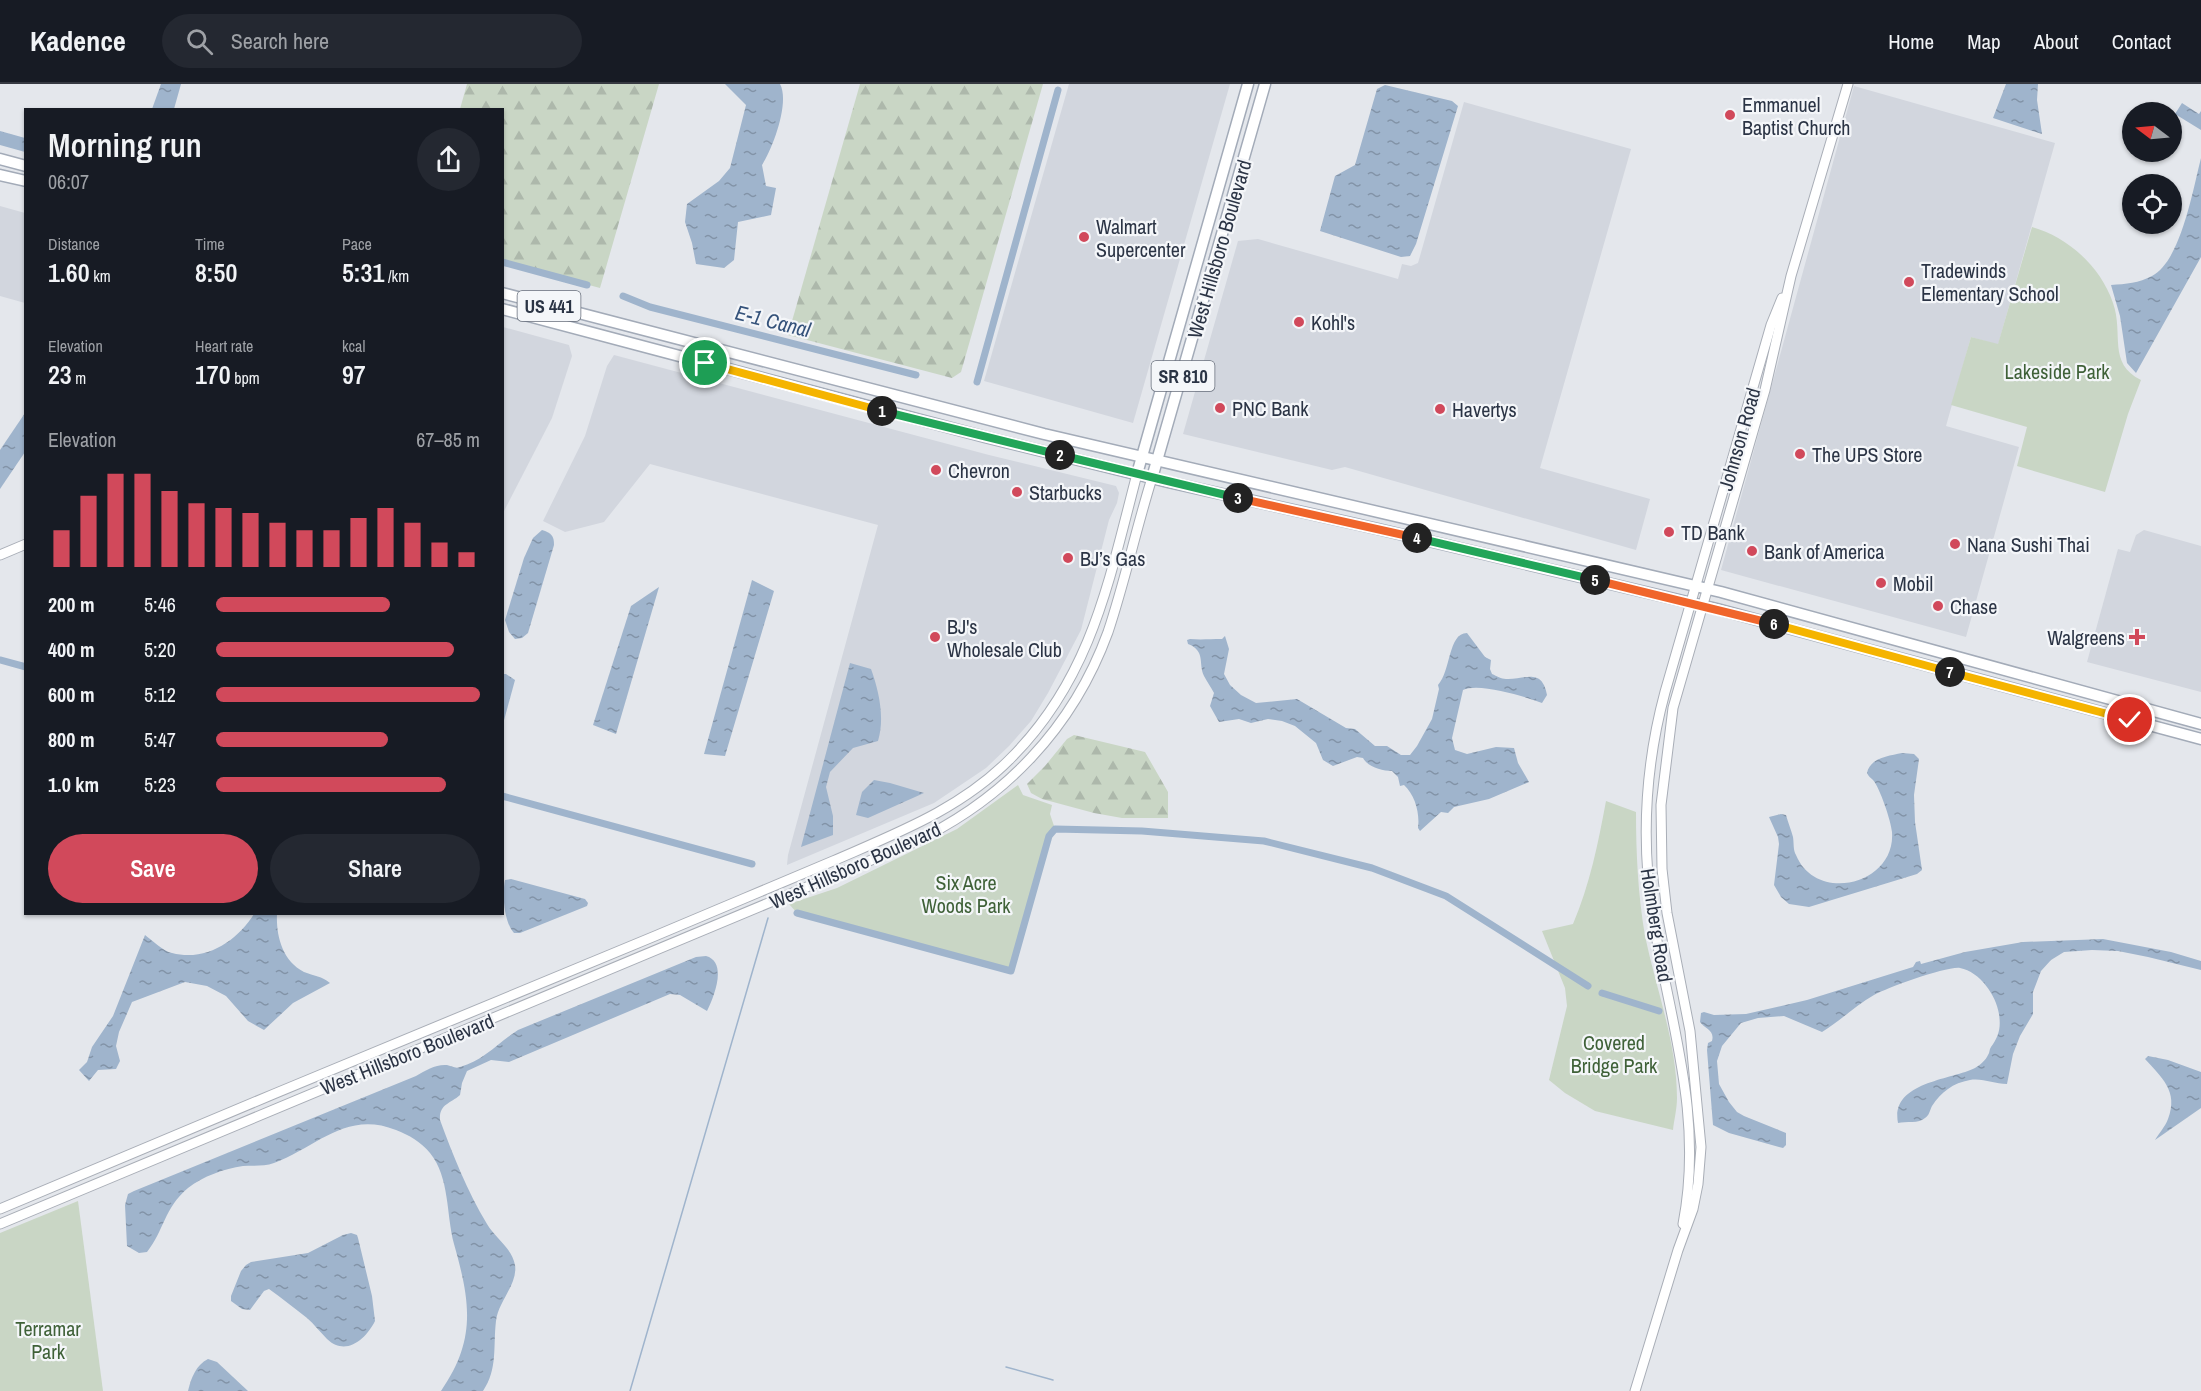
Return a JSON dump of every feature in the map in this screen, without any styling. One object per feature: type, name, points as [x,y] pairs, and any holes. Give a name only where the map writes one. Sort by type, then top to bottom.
[{"type":"main road","name":"West Hillsboro Boulevard","points":[[1137,474],[1248,84]]},
{"type":"main road","name":"West Hillsboro Boulevard","points":[[1152,478],[1265,84]]},
{"type":"main road","points":[[0,159],[24,165]]},
{"type":"main road","points":[[0,175],[24,181]]},
{"type":"main road","points":[[1220,185],[1221,212],[1226,220]]},
{"type":"main road","points":[[1213,209],[1218,219],[1221,240]]},
{"type":"main road","name":"US 441","points":[[504,294],[1142,457],[1702,587],[1888,636],[2201,724]]},
{"type":"main road","name":"US 441","points":[[504,310],[837,399],[1152,478],[1697,604],[2201,739]]},
{"type":"main road","points":[[555,323],[583,324],[596,318]]},
{"type":"main road","points":[[591,333],[604,327],[634,328]]},
{"type":"main road","points":[[837,399],[851,392],[878,391]]},
{"type":"main road","points":[[1378,529],[1394,527],[1410,518]]},
{"type":"main road","points":[[1425,540],[1430,533],[1450,528]]},
{"type":"street","name":"Johnson Road","points":[[1697,604],[1769,374],[1791,276],[1848,84]]},
{"type":"street","name":"Johnson Road","points":[[1702,587],[1771,325],[1791,276]]},
{"type":"street","points":[[1769,374],[1766,367],[1773,333],[1771,325]]},
{"type":"street","name":"West Hillsboro Boulevard","points":[[0,1209],[922,823],[955,804],[989,779],[1021,748],[1053,708],[1078,667],[1093,633],[1137,474]]},
{"type":"street","name":"West Hillsboro Boulevard","points":[[0,1224],[912,843],[957,820],[989,797],[1024,767],[1064,718],[1095,663],[1107,632],[1152,478]]},
{"type":"street","points":[[0,555],[24,545]]},
{"type":"street","name":"Holmberg Road","points":[[1678,1250],[1690,1181],[1690,1132],[1679,1041],[1653,919],[1646,855],[1646,828],[1648,782],[1654,738],[1697,604]]},
{"type":"street","name":"Holmberg Road","points":[[1635,1391],[1678,1250],[1693,1209],[1701,1147],[1690,1031],[1664,891],[1661,848],[1661,805],[1674,700],[1697,604]]},
{"type":"street","points":[[1053,708],[1064,718]]},
{"type":"shaded area","points":[[1069,84],[1230,84],[1133,423],[984,381]]},
{"type":"shaded area","points":[[1854,86],[2055,143],[1998,345],[1971,337],[1946,426],[2019,447],[1966,637],[1721,570]]},
{"type":"shaded area","points":[[1464,102],[1631,149],[1540,468],[1650,499],[1636,550],[1345,467],[1332,470],[1183,434],[1238,241],[1258,239],[1398,279],[1402,264],[1411,266],[1418,263]]},
{"type":"shaded area","points":[[0,206],[24,213],[24,303],[0,296]]},
{"type":"shaded area","points":[[504,327],[569,345],[572,356],[552,418],[504,511]]},
{"type":"shaded area","points":[[614,355],[989,455],[1116,486],[1119,493],[1117,503],[1109,520],[1081,630],[1031,721],[986,768],[934,803],[787,865],[878,525],[650,464],[604,522],[565,532],[543,521],[585,436],[607,366]]},
{"type":"shaded area","points":[[2144,530],[2201,546],[2201,692],[2087,662],[2118,549],[2130,552],[2136,535]]},
{"type":"green space","points":[[467,84],[659,84],[600,288],[504,262],[504,108],[460,108]]},
{"type":"green space","points":[[860,84],[1043,84],[961,372],[952,378],[788,335]]},
{"type":"green space","name":"Lakeside Park","points":[[2032,227],[2070,246],[2082,255],[2100,277],[2113,303],[2120,356],[2130,373],[2141,380],[2128,414],[2105,492],[2017,466],[2027,427],[1951,405],[1971,337],[1998,344]]},
{"type":"green space","points":[[1074,735],[1145,752],[1168,792],[1168,818],[1122,818],[1094,813],[1042,799],[1031,793],[1027,784],[1067,739]]},
{"type":"green space","name":"Six Acre Woods Park","points":[[1018,785],[1023,795],[1052,805],[1050,814],[1055,829],[1049,836],[1011,971],[797,913],[789,904],[837,888],[957,829]]},
{"type":"green space","name":"Covered Bridge Park","points":[[1606,801],[1636,812],[1638,874],[1645,936],[1674,1057],[1677,1102],[1673,1130],[1595,1111],[1565,1093],[1549,1080],[1567,1006],[1565,988],[1542,931],[1573,924],[1589,879]]},
{"type":"green space","name":"Terramar Park","points":[[78,1201],[103,1391],[0,1391],[0,1233]]},
{"type":"water","points":[[161,84],[181,84],[174,108],[152,108]]},
{"type":"water","points":[[725,84],[780,84],[783,102],[775,137],[762,165],[766,186],[776,188],[771,215],[738,222],[734,260],[724,268],[696,264],[685,222],[687,204],[719,181],[730,168],[746,105]]},
{"type":"water","points":[[2006,84],[2038,84],[2037,100],[2042,134],[1993,118]]},
{"type":"water","points":[[1385,85],[1452,101],[1458,106],[1416,244],[1410,256],[1401,257],[1320,231],[1335,176],[1355,165],[1377,89]]},
{"type":"water","points":[[2182,103],[2199,114],[2201,111],[2201,130],[2182,118]]},
{"type":"water","points":[[0,131],[24,138],[24,152],[0,145]]},
{"type":"water","points":[[2201,158],[2201,257],[2136,373],[2127,363],[2120,316],[2111,285],[2142,280],[2162,268],[2182,234]]},
{"type":"water","points":[[24,414],[24,453],[0,489],[0,450]]},
{"type":"water","points":[[542,530],[551,535],[554,545],[528,633],[522,638],[515,639],[509,632],[505,620],[524,558],[533,538]]},
{"type":"water","points":[[752,580],[774,591],[725,756],[704,754]]},
{"type":"water","points":[[659,587],[616,734],[593,725],[631,606]]},
{"type":"water","points":[[1467,633],[1485,657],[1491,660],[1492,674],[1504,679],[1537,678],[1545,686],[1547,695],[1542,703],[1491,689],[1463,690],[1452,738],[1455,750],[1467,754],[1496,747],[1514,748],[1518,763],[1529,782],[1489,799],[1454,807],[1448,813],[1441,812],[1420,831],[1414,799],[1404,785],[1400,786],[1398,777],[1392,771],[1376,768],[1363,758],[1357,757],[1333,766],[1323,760],[1316,743],[1295,726],[1282,721],[1268,719],[1251,723],[1239,719],[1219,722],[1210,706],[1214,693],[1202,671],[1199,654],[1194,647],[1188,644],[1187,640],[1222,639],[1225,636],[1229,649],[1224,674],[1230,685],[1241,695],[1256,703],[1297,699],[1346,728],[1355,729],[1375,746],[1387,746],[1401,755],[1410,755],[1432,719],[1438,685],[1456,639]]},
{"type":"water","points":[[850,663],[871,669],[880,705],[881,723],[878,741],[853,748],[830,772],[826,787],[833,816],[833,835],[801,847]]},
{"type":"water","points":[[504,674],[515,680],[504,720]]},
{"type":"water","points":[[1902,753],[1914,754],[1919,759],[1914,795],[1915,822],[1922,870],[1917,874],[1809,907],[1789,904],[1781,897],[1774,885],[1779,844],[1769,817],[1786,815],[1796,855],[1806,870],[1820,880],[1836,883],[1853,882],[1869,875],[1882,865],[1890,850],[1892,832],[1882,797],[1876,784],[1867,773],[1876,761]]},
{"type":"water","points":[[874,780],[924,793],[868,818],[856,815],[862,792]]},
{"type":"water","points":[[511,879],[585,899],[587,906],[520,933],[514,933],[508,922],[504,900],[505,880]]},
{"type":"water","points":[[253,915],[277,915],[279,939],[290,961],[304,972],[321,977],[330,983],[293,1003],[264,1030],[248,1021],[226,996],[207,986],[185,982],[132,1002],[119,1032],[116,1046],[120,1061],[116,1069],[98,1070],[89,1081],[79,1070],[87,1062],[92,1047],[113,1016],[145,935],[169,952],[185,955],[197,954],[208,952],[230,941]]},
{"type":"water","points":[[2103,939],[2171,952],[2201,961],[2201,970],[2118,951],[2064,952],[2051,960],[2041,971],[2033,992],[2033,1014],[2013,1054],[2007,1084],[1984,1080],[1958,1083],[1939,1096],[1926,1117],[1916,1122],[1898,1123],[1898,1109],[1903,1099],[1924,1085],[1977,1067],[1987,1057],[1998,1035],[2000,1019],[1991,992],[1980,979],[1967,970],[1953,968],[1943,970],[1881,992],[1867,999],[1822,1032],[1784,1016],[1758,1018],[1741,1023],[1722,1046],[1717,1061],[1719,1084],[1737,1112],[1786,1133],[1786,1145],[1783,1148],[1779,1147],[1729,1133],[1713,1125],[1707,1050],[1708,1043],[1713,1037],[1700,1022],[1701,1013],[1746,1014],[1807,1000],[1913,967],[1916,962],[1920,961],[1921,964],[1965,952],[2023,942]]},
{"type":"water","points":[[706,956],[713,960],[718,972],[716,989],[707,1011],[680,995],[670,994],[509,1062],[491,1060],[467,1071],[460,1095],[443,1107],[440,1120],[455,1160],[487,1224],[507,1248],[515,1265],[514,1279],[500,1307],[496,1321],[493,1366],[483,1391],[441,1391],[453,1372],[465,1337],[467,1319],[464,1284],[451,1233],[441,1174],[430,1153],[419,1142],[396,1130],[362,1124],[347,1127],[274,1163],[236,1167],[207,1177],[188,1188],[174,1203],[147,1252],[139,1253],[127,1246],[125,1205],[128,1194],[431,1068],[447,1065],[458,1068],[468,1064],[483,1056],[518,1030],[696,957]]},
{"type":"water","points":[[2148,1056],[2168,1060],[2201,1072],[2201,1108],[2155,1140],[2168,1119],[2171,1100],[2167,1085],[2145,1059]]},
{"type":"water","points":[[351,1233],[357,1235],[358,1238],[372,1296],[375,1321],[355,1344],[341,1346],[334,1344],[307,1318],[269,1289],[264,1291],[250,1310],[242,1309],[231,1301],[241,1271],[251,1262],[308,1253]]},
{"type":"water","points":[[208,1359],[217,1362],[248,1391],[188,1391],[195,1372]]},
{"type":"waterway","points":[[977,382],[1058,90]]},
{"type":"waterway","name":"E-1 Canal","points":[[504,263],[587,285]]},
{"type":"waterway","name":"E-1 Canal","points":[[623,296],[650,307],[916,375]]},
{"type":"waterway","points":[[0,660],[24,666]]},
{"type":"waterway","points":[[504,797],[752,864]]},
{"type":"waterway","points":[[797,913],[1011,971],[1049,836],[1055,829],[1142,831],[1264,841],[1372,868],[1446,896],[1588,986]]},
{"type":"waterway","points":[[630,1391],[768,918]]},
{"type":"waterway","points":[[1602,993],[1659,1011]]},
{"type":"waterway","points":[[1006,1367],[1053,1380]]},
{"type":"place","name":"Emmanuel Baptist Church","points":[[1730,115]]},
{"type":"place","name":"Walmart Supercenter","points":[[1084,237]]},
{"type":"place","name":"Tradewinds Elementary School","points":[[1909,282]]},
{"type":"place","name":"Kohl's","points":[[1299,322]]},
{"type":"place","name":"PNC Bank","points":[[1220,408]]},
{"type":"place","name":"Havertys","points":[[1440,409]]},
{"type":"place","name":"The UPS Store","points":[[1800,454]]},
{"type":"place","name":"Chevron","points":[[936,470]]},
{"type":"place","name":"Starbucks","points":[[1017,492]]},
{"type":"place","name":"TD Bank","points":[[1669,532]]},
{"type":"place","name":"Nana Sushi Thai","points":[[1955,544]]},
{"type":"place","name":"Bank of America","points":[[1752,551]]},
{"type":"place","name":"BJ’s Gas","points":[[1068,558]]},
{"type":"place","name":"Mobil","points":[[1881,583]]},
{"type":"place","name":"Chase","points":[[1938,606]]},
{"type":"place","name":"BJ's Wholesale Club","points":[[935,637]]},
{"type":"place","name":"Walgreens","points":[[2137,637]]},
{"type":"route","points":[[705,363],[985,437],[1168,482],[1716,609],[2130,720]]}]
